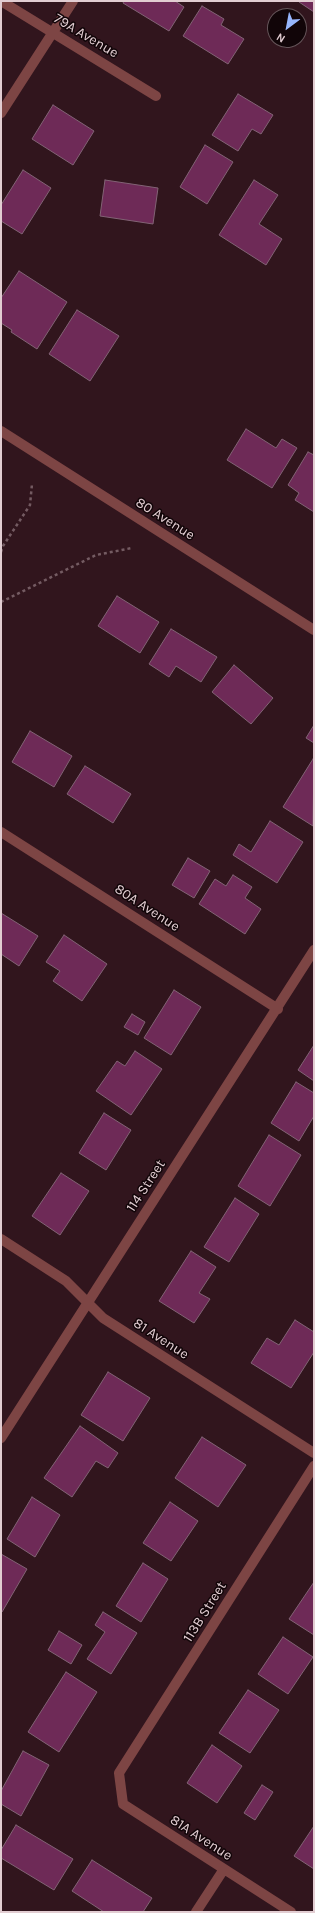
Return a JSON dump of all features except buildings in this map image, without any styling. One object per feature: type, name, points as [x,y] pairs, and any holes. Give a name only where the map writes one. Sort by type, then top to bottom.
[{"type":"street","name":"79A Avenue","points":[[1,1],[156,96]]},
{"type":"street","points":[[1,113],[73,1]]},
{"type":"street","name":"80 Avenue","points":[[1,431],[314,630]]},
{"type":"street","name":"80A Avenue","points":[[1,832],[278,1009]]},
{"type":"street","name":"114 Street","points":[[1,1438],[87,1302],[278,1009],[314,950]]},
{"type":"street","name":"81 Avenue","points":[[1,1239],[66,1281],[103,1318],[314,1453]]},
{"type":"street","name":"113B Street","points":[[119,1773],[314,1466]]},
{"type":"street","name":"81A Avenue","points":[[119,1773],[123,1804],[291,1912]]},
{"type":"street","points":[[196,1912],[224,1869]]},
{"type":"path","points":[[1,552],[3,546],[30,505],[32,484]]},
{"type":"path","points":[[1,602],[96,556],[132,548]]}]
